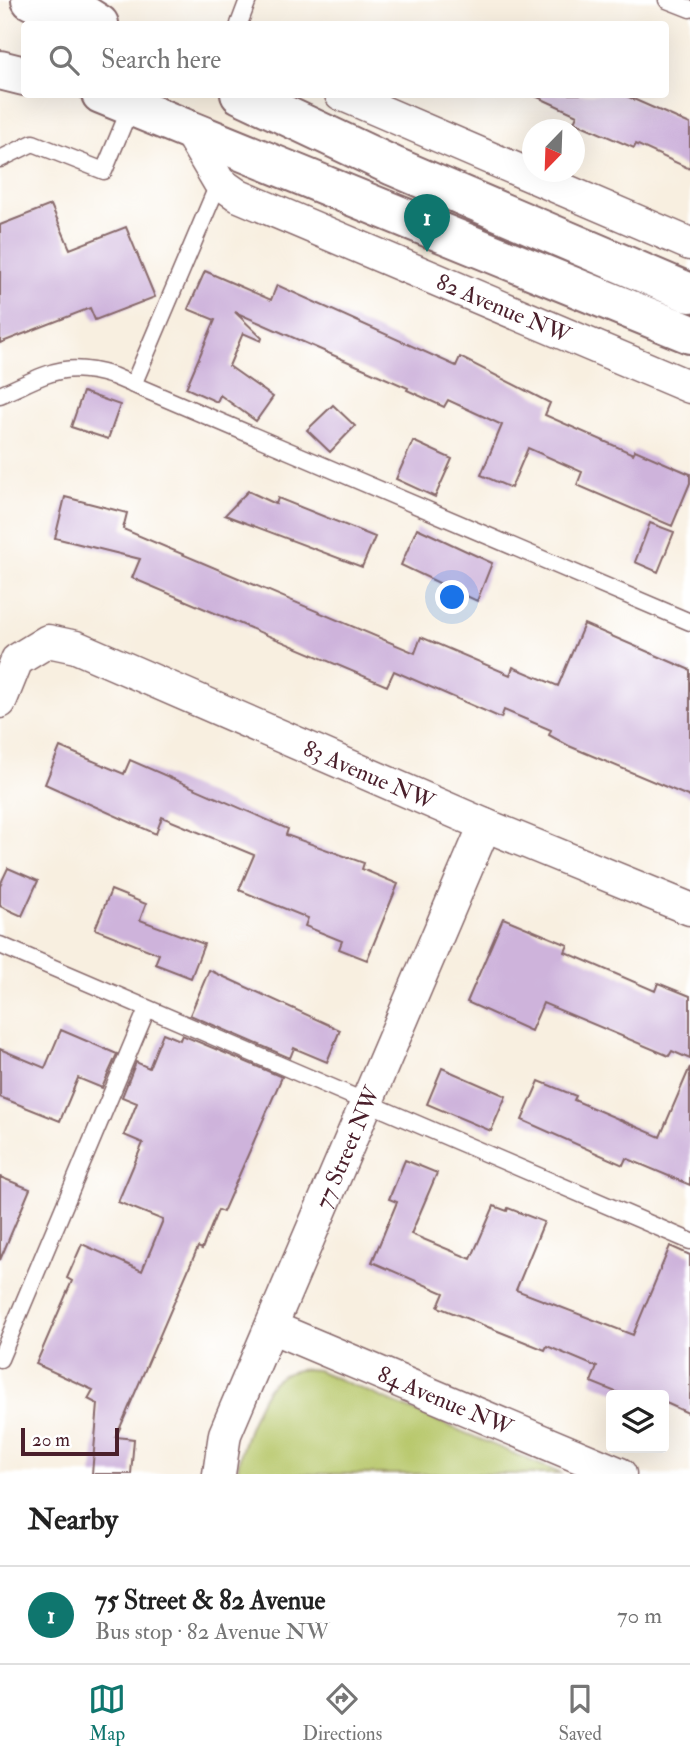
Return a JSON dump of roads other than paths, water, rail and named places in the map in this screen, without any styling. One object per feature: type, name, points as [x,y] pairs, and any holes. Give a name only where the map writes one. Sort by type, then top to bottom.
[{"type":"main road","points":[[31,0],[80,21]]},
{"type":"main road","points":[[61,0],[94,21]]},
{"type":"main road","points":[[0,53],[21,62]]},
{"type":"main road","points":[[0,70],[21,74]]},
{"type":"main road","points":[[248,98],[393,166],[690,293]]},
{"type":"main road","name":"82 Avenue NW","points":[[116,100],[690,334]]},
{"type":"street","points":[[350,98],[690,244]]},
{"type":"street","name":"82 Avenue NW","points":[[189,131],[219,182],[239,196],[690,387]]},
{"type":"street","name":"83 Avenue NW","points":[[0,702],[17,660],[48,642],[76,647],[485,825],[690,909]]},
{"type":"street","name":"77 Street NW","points":[[219,1474],[225,1434],[485,825]]},
{"type":"street","name":"84 Avenue NW","points":[[271,1327],[620,1474]]},
{"type":"lane","points":[[240,21],[248,0]]},
{"type":"lane","points":[[667,0],[690,9]]},
{"type":"lane","points":[[0,159],[33,143],[104,171],[116,100]]},
{"type":"lane","points":[[133,385],[219,182]]},
{"type":"lane","points":[[0,395],[64,368],[77,367],[133,385],[690,622]]},
{"type":"lane","points":[[0,945],[690,1241]]},
{"type":"lane","points":[[0,1359],[147,1009]]},
{"type":"place","name":"75 Street & 82 Avenue","points":[[427,252]]}]
